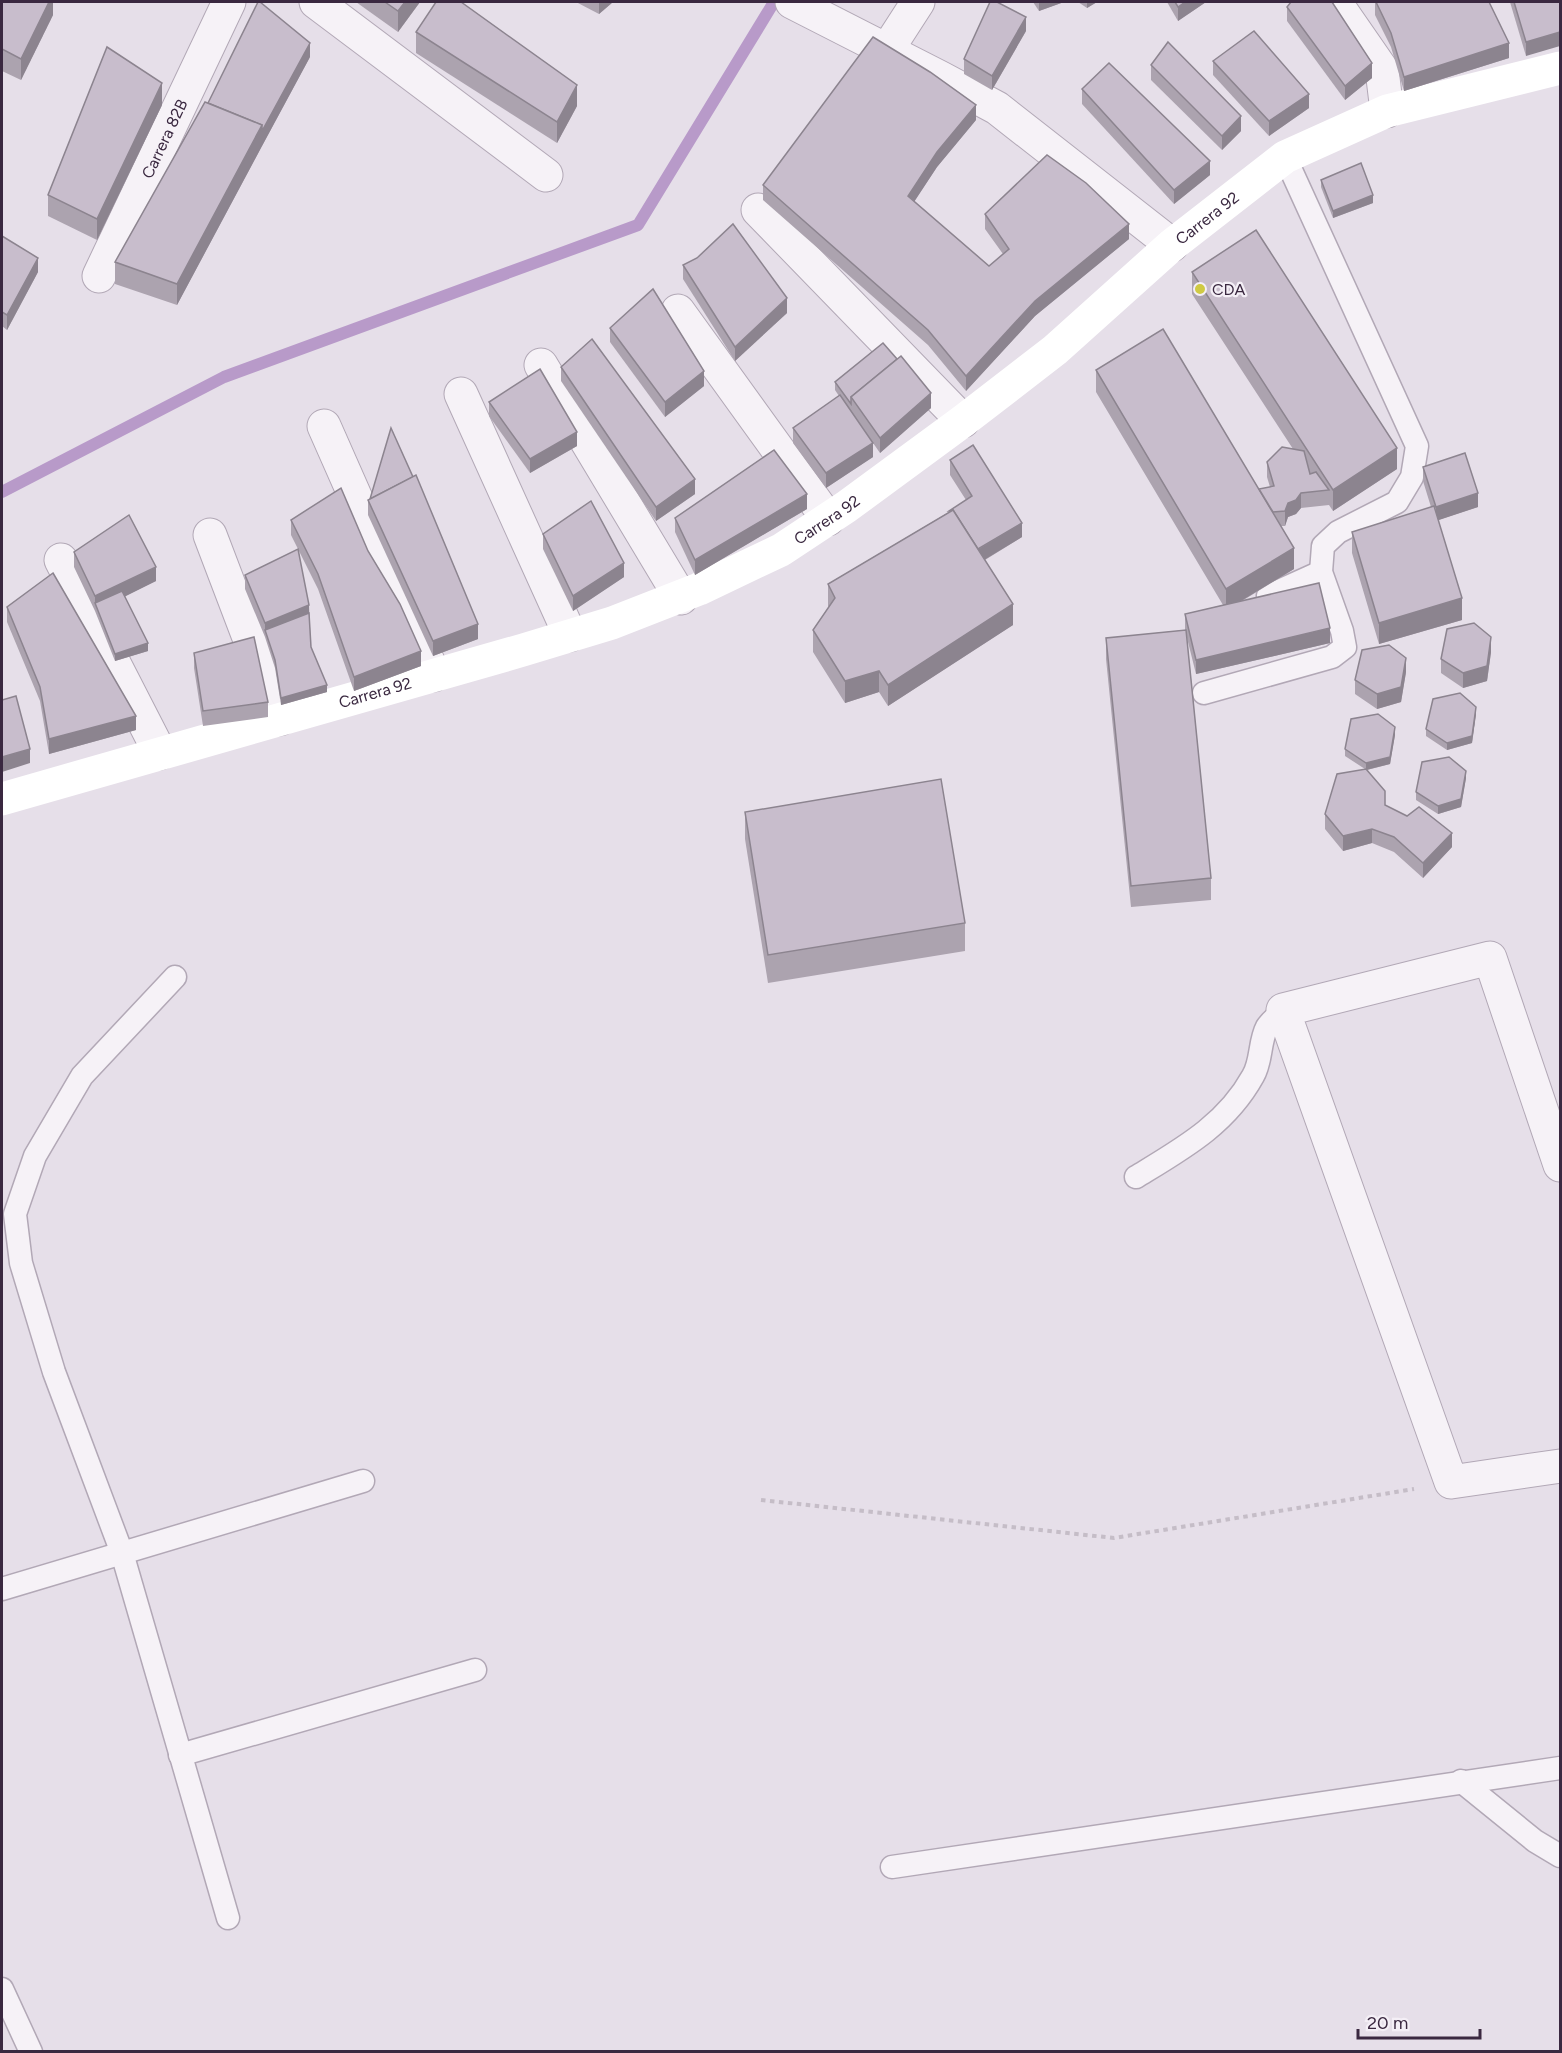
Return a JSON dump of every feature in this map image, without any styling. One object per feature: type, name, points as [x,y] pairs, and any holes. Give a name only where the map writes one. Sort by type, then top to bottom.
[{"type":"street","name":"Carrera 82B","points":[[99,276],[229,2]]},
{"type":"street","points":[[316,2],[546,175]]},
{"type":"street","points":[[792,2],[997,108],[1172,245]]},
{"type":"street","points":[[880,47],[918,2]]},
{"type":"street","points":[[1335,2],[1382,70],[1386,111]]},
{"type":"street","name":"Carrera 92","points":[[2,799],[612,623],[681,598],[781,550],[828,519],[963,421],[1055,350],[1172,245],[1285,157],[1386,111],[1560,68]]},
{"type":"street","points":[[758,210],[963,421]]},
{"type":"street","points":[[678,311],[828,519]]},
{"type":"street","points":[[541,365],[681,598]]},
{"type":"street","points":[[461,394],[570,635]]},
{"type":"street","points":[[324,426],[434,675]]},
{"type":"street","points":[[210,535],[280,719]]},
{"type":"street","points":[[61,560],[160,753]]},
{"type":"street","points":[[1560,1165],[1490,958],[1283,1010],[1451,1482],[1560,1466]]},
{"type":"lane","points":[[1204,693],[1332,657],[1345,647],[1321,572],[1323,546],[1338,532],[1397,502],[1412,477],[1417,446],[1285,157]]},
{"type":"lane","points":[[1268,596],[1321,572]]},
{"type":"lane","points":[[175,977],[82,1076],[35,1156],[15,1214],[21,1263],[54,1372],[122,1553],[228,1918]]},
{"type":"lane","points":[[1136,1177],[1199,1138],[1226,1114],[1244,1093],[1255,1073],[1263,1037],[1268,1026],[1283,1010]]},
{"type":"lane","points":[[2,1589],[363,1481]]},
{"type":"lane","points":[[180,1755],[475,1670]]},
{"type":"lane","points":[[892,1867],[1560,1768]]},
{"type":"lane","points":[[1461,1781],[1535,1841],[1560,1856]]},
{"type":"lane","points":[[2,1989],[31,2052]]},
{"type":"path","points":[[761,1500],[1114,1539],[1451,1482]]},
{"type":"building","points":[[2,2],[49,2],[21,59],[2,49]]},
{"type":"building","points":[[258,2],[310,43],[262,131],[262,125],[208,103]]},
{"type":"building","points":[[385,2],[405,2],[398,11]]},
{"type":"building","points":[[436,2],[461,2],[577,85],[557,122],[416,32]]},
{"type":"building","points":[[990,2],[997,2],[1026,17],[992,76],[964,59]]},
{"type":"building","points":[[1175,2],[1185,2],[1178,7]]},
{"type":"building","points":[[1291,2],[1332,2],[1372,63],[1345,86],[1287,7]]},
{"type":"building","points":[[1376,2],[1489,2],[1509,43],[1404,77],[1391,33]]},
{"type":"building","points":[[1514,2],[1560,2],[1560,32],[1526,42]]},
{"type":"building","points":[[1254,31],[1309,94],[1269,121],[1213,61]]},
{"type":"building","points":[[873,37],[930,72],[976,105],[937,152],[908,196],[989,266],[1009,249],[985,214],[1047,155],[1086,183],[1129,224],[1035,301],[966,376],[928,330],[763,185]]},
{"type":"building","points":[[1168,42],[1241,116],[1222,136],[1151,65]]},
{"type":"building","points":[[107,47],[162,83],[97,219],[48,195]]},
{"type":"building","points":[[1109,63],[1210,161],[1174,190],[1082,89]]},
{"type":"building","points":[[205,102],[262,125],[177,284],[115,262]]},
{"type":"building","points":[[1361,163],[1373,195],[1333,211],[1321,180]]},
{"type":"building","points":[[733,224],[787,298],[735,347],[683,265],[697,258]]},
{"type":"building","points":[[1256,230],[1397,448],[1333,490],[1192,272]]},
{"type":"building","points":[[2,236],[38,258],[7,315],[2,312]]},
{"type":"building","points":[[653,289],[704,371],[665,402],[610,328]]},
{"type":"building","points":[[1163,329],[1294,548],[1226,589],[1096,370]]},
{"type":"building","points":[[592,339],[695,479],[656,507],[561,367]]},
{"type":"building","points":[[883,343],[897,359],[851,397],[851,404],[835,382]]},
{"type":"building","points":[[901,356],[931,393],[880,438],[851,397]]},
{"type":"building","points":[[540,369],[577,432],[530,459],[489,402]]},
{"type":"building","points":[[840,395],[873,443],[826,473],[793,428]]},
{"type":"building","points":[[391,428],[413,477],[370,499]]},
{"type":"building","points":[[973,445],[1022,523],[978,549],[953,510],[949,511],[972,496],[950,460]]},
{"type":"building","points":[[1282,447],[1304,451],[1310,474],[1316,472],[1329,490],[1301,493],[1296,500],[1288,503],[1285,511],[1273,512],[1259,489],[1274,486],[1267,462]]},
{"type":"building","points":[[774,450],[807,494],[695,560],[675,518]]},
{"type":"building","points":[[1465,453],[1478,493],[1436,507],[1423,467]]},
{"type":"building","points":[[416,475],[478,624],[433,641],[368,500]]},
{"type":"building","points":[[341,488],[368,551],[400,604],[421,651],[354,677],[318,574],[291,520]]},
{"type":"building","points":[[591,501],[624,563],[573,596],[543,534]]},
{"type":"building","points":[[1434,506],[1462,598],[1379,623],[1352,532]]},
{"type":"building","points":[[953,510],[1013,604],[888,685],[879,671],[845,681],[813,630],[835,598],[828,584]]},
{"type":"building","points":[[129,515],[156,567],[95,596],[74,552]]},
{"type":"building","points":[[298,549],[309,605],[265,623],[245,575]]},
{"type":"building","points":[[53,573],[136,716],[49,739],[40,687],[7,607]]},
{"type":"building","points":[[1319,583],[1330,628],[1196,660],[1185,614]]},
{"type":"building","points":[[122,591],[148,643],[115,654],[95,603]]},
{"type":"building","points":[[309,613],[311,647],[327,685],[281,698],[275,660],[265,630]]},
{"type":"building","points":[[1474,623],[1491,637],[1487,666],[1463,673],[1441,659],[1447,629]]},
{"type":"building","points":[[1186,630],[1211,878],[1131,886],[1106,638]]},
{"type":"building","points":[[254,637],[268,702],[203,711],[194,653]]},
{"type":"building","points":[[1389,645],[1406,658],[1401,687],[1377,694],[1355,680],[1362,650]]},
{"type":"building","points":[[1460,693],[1476,707],[1472,736],[1447,743],[1426,729],[1433,699]]},
{"type":"building","points":[[16,696],[30,749],[2,757],[2,700]]},
{"type":"building","points":[[1378,714],[1395,727],[1390,757],[1366,763],[1345,749],[1351,719]]},
{"type":"building","points":[[1449,757],[1466,771],[1461,799],[1438,806],[1416,792],[1422,762]]},
{"type":"building","points":[[1366,769],[1385,791],[1385,805],[1407,816],[1419,807],[1452,833],[1423,863],[1394,837],[1372,829],[1343,836],[1325,814],[1337,774]]},
{"type":"building","points":[[941,779],[965,923],[768,955],[745,812]]},
{"type":"waterway","points":[[2,492],[224,377],[638,225],[774,2]]},
{"type":"place","name":"CDA","points":[[1200,289]]}]
